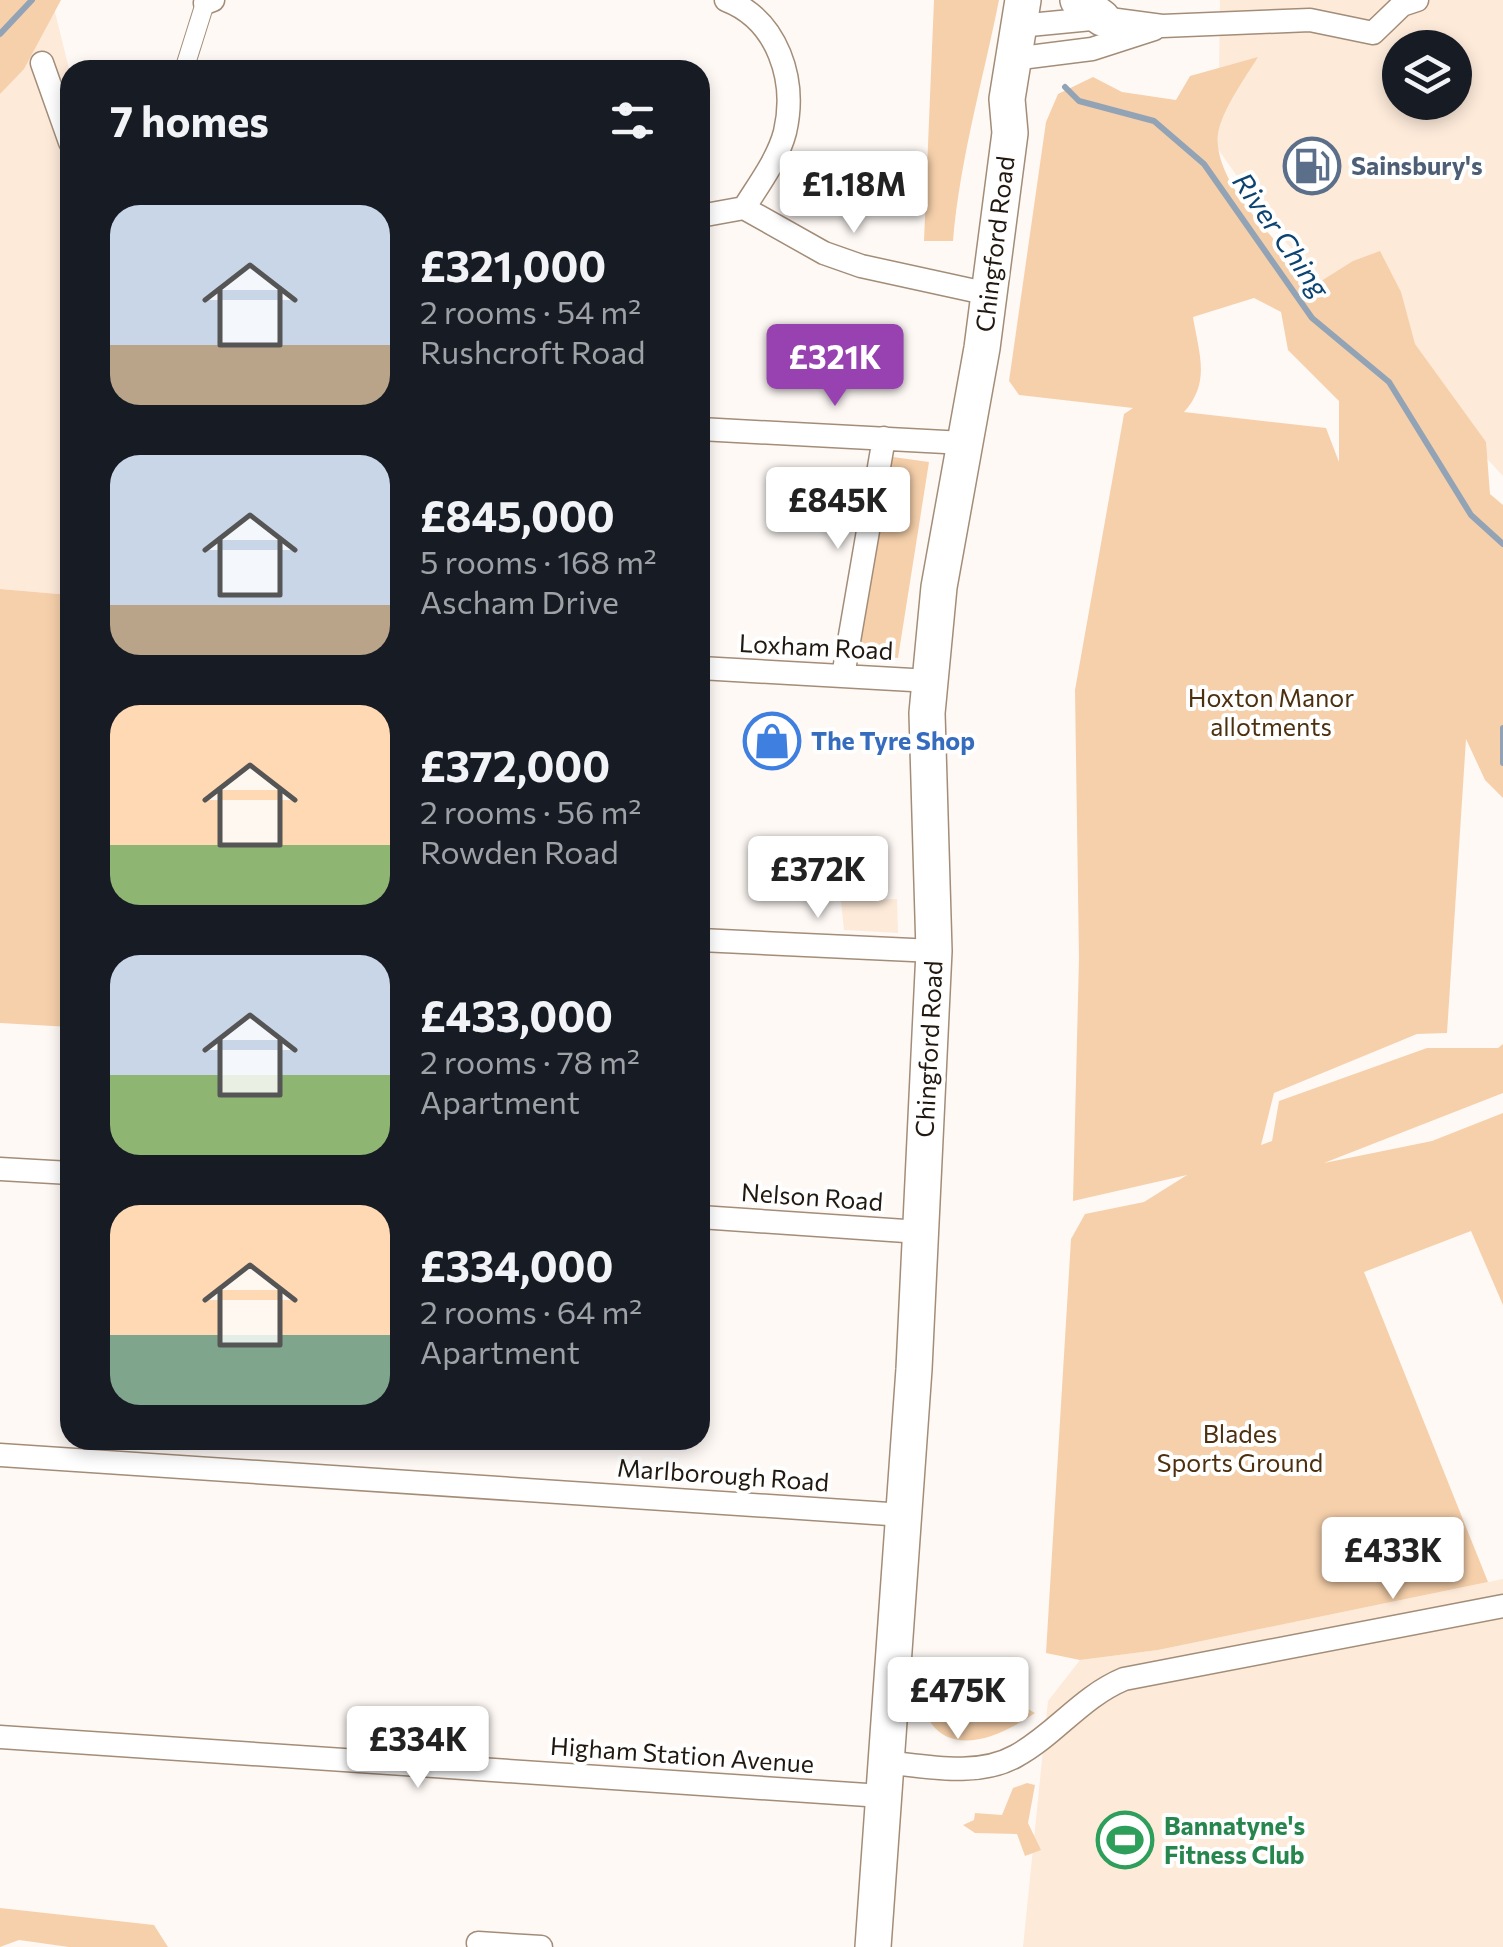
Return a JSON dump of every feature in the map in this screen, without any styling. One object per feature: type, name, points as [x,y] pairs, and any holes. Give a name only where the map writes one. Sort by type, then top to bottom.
[{"type":"main road","name":"Chingford Road","points":[[872,1947],[904,1515],[934,951],[926,714],[939,587],[989,294],[1010,127],[1024,102],[1029,28]]},
{"type":"street","points":[[1029,28],[1092,48],[1162,26],[1310,20],[1372,32],[1402,5],[1417,0]]},
{"type":"street","points":[[188,60],[209,2]]},
{"type":"street","points":[[736,2],[763,24],[779,50],[787,79],[785,131],[768,172],[744,208]]},
{"type":"street","points":[[1029,28],[1090,9],[1162,26]]},
{"type":"street","points":[[42,63],[60,114]]},
{"type":"street","points":[[710,214],[744,208],[824,253],[879,270],[989,294]]},
{"type":"street","points":[[710,429],[964,442]]},
{"type":"street","points":[[843,676],[884,438]]},
{"type":"street","name":"Loxham Road","points":[[710,669],[930,681]]},
{"type":"street","points":[[710,940],[934,951]]},
{"type":"street","points":[[0,1169],[60,1173]]},
{"type":"street","name":"Nelson Road","points":[[710,1217],[920,1232]]},
{"type":"street","name":"Marlborough Road","points":[[0,1455],[904,1515]]},
{"type":"street","name":"Higham Station Avenue","points":[[0,1736],[883,1779],[1001,1763],[1028,1748],[1085,1699],[1124,1679],[1503,1606]]},
{"type":"street","points":[[478,1943],[541,1947]]},
{"type":"shaded area","points":[[52,0],[67,60],[60,60],[60,594],[0,589],[0,35]]},
{"type":"shaded area","points":[[1220,0],[1503,0],[1503,476],[1277,233],[1218,149]]},
{"type":"shaded area","points":[[897,899],[898,933],[844,930],[841,901]]},
{"type":"shaded area","points":[[1503,1579],[1503,1947],[1023,1947],[1048,1701],[1080,1660],[1158,1650]]},
{"type":"green space","points":[[0,0],[61,0],[24,69],[0,94]]},
{"type":"green space","points":[[934,0],[999,0],[966,150],[953,241],[924,241]]},
{"type":"green space","points":[[1258,57],[1220,125],[1218,145],[1223,167],[1235,189],[1268,232],[1318,283],[1353,261],[1380,251],[1401,292],[1415,344],[1486,442],[1490,494],[1503,505],[1503,798],[1485,780],[1466,739],[1447,1033],[1417,1034],[1274,1093],[1261,1145],[1272,1141],[1279,1101],[1427,1048],[1498,1048],[1503,1044],[1503,1093],[1324,1163],[1432,1141],[1503,1113],[1503,1305],[1471,1231],[1364,1272],[1488,1582],[1158,1650],[1080,1660],[1046,1653],[1071,1239],[1085,1214],[1144,1202],[1187,1175],[1073,1201],[1079,958],[1075,690],[1124,414],[1133,408],[1019,395],[1009,381],[1046,122],[1058,94],[1093,77],[1122,92],[1176,100],[1190,76]],"holes":[[[1254,298],[1281,312],[1288,350],[1339,401],[1339,462],[1326,428],[1184,412],[1200,379],[1193,317]]]},
{"type":"green space","points":[[886,456],[929,462],[898,658],[853,653]]},
{"type":"green space","points":[[0,589],[60,594],[60,1026],[0,1023]]},
{"type":"green space","points":[[932,1683],[1012,1700],[1035,1713],[980,1739],[947,1737],[934,1727],[924,1710],[918,1686]]},
{"type":"green space","points":[[1027,1783],[1035,1785],[1028,1823],[1041,1850],[1025,1856],[1017,1834],[975,1833],[963,1825],[974,1820],[975,1813],[1002,1815],[1013,1788]]},
{"type":"green space","points":[[0,1908],[154,1925],[168,1947],[69,1947],[19,1940],[0,1947]]},
{"type":"waterway","name":"River Ching","points":[[0,34],[32,0]]},
{"type":"waterway","name":"River Ching","points":[[1065,87],[1079,101],[1154,121],[1204,164],[1312,318],[1389,382],[1471,515],[1503,544]]},
{"type":"waterway","name":"River Ching","points":[[1503,728],[1503,763]]},
{"type":"place","name":"Sainsbury's","points":[[1312,166]]},
{"type":"place","name":"The Tyre Shop","points":[[772,741]]},
{"type":"place","name":"Bannatyne's Fitness Club","points":[[1125,1840]]},
{"type":"park label","name":"Hoxton Manor allotments","points":[[1271,712]]},
{"type":"park label","name":"Blades Sports Ground","points":[[1240,1448]]}]
